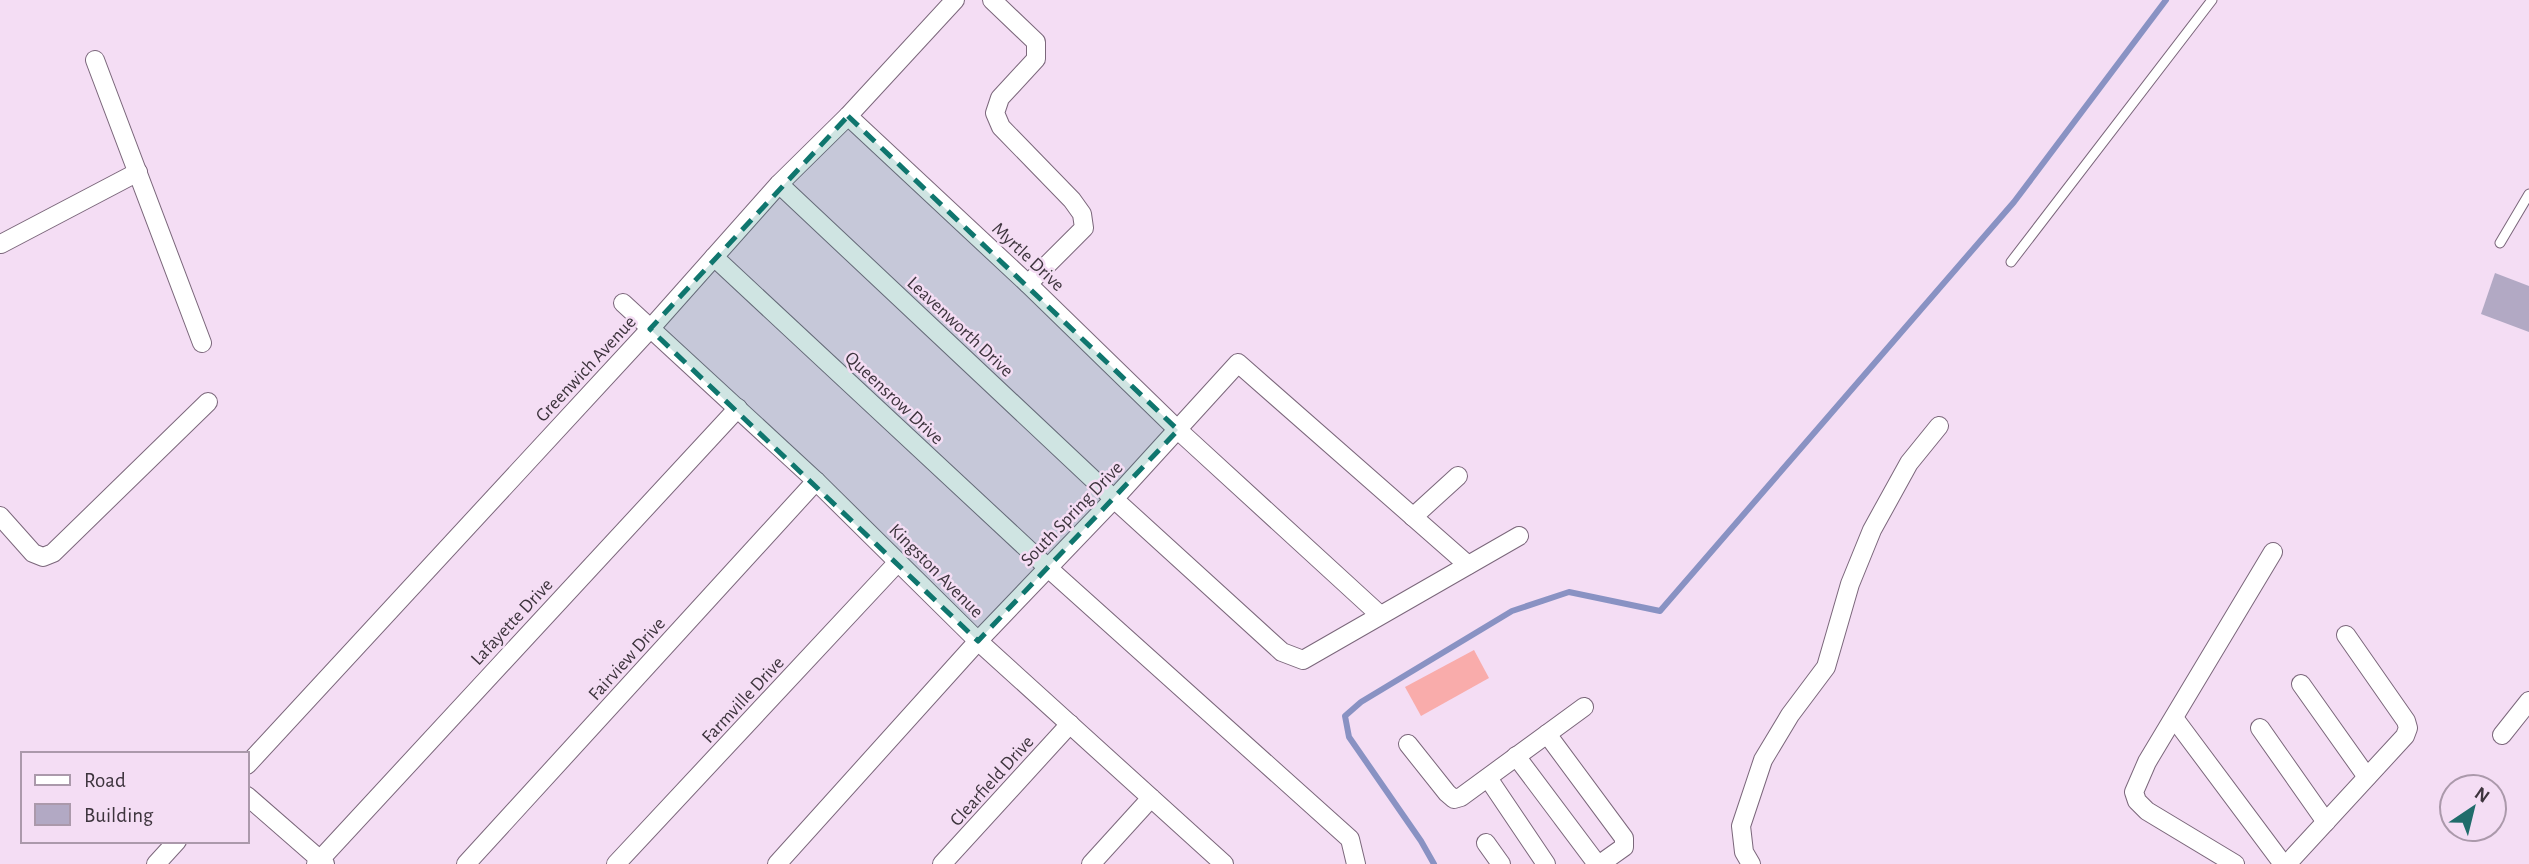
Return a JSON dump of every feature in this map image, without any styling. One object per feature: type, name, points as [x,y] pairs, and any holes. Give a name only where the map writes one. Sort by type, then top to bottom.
[{"type":"street","name":"Greenwich Avenue","points":[[248,764],[650,329],[779,184],[848,116],[955,0]]},
{"type":"street","points":[[992,0],[1036,42],[1036,59],[1000,98],[995,113],[1001,127],[1072,200],[1082,214],[1084,228],[1028,284]]},
{"type":"street","points":[[95,60],[202,343]]},
{"type":"street","name":"Myrtle Drive","points":[[848,116],[1028,284],[1178,430],[1380,615]]},
{"type":"street","points":[[0,243],[138,172]]},
{"type":"street","name":"Leavenworth Drive","points":[[779,184],[1114,499],[1282,652],[1303,660],[1380,615]]},
{"type":"street","name":"Queensrow Drive","points":[[715,257],[1047,567],[1350,839],[1356,864]]},
{"type":"street","name":"Kingston Avenue","points":[[623,303],[816,481],[978,641],[1223,864]]},
{"type":"street","name":"South Spring Drive","points":[[777,864],[978,641],[1114,499],[1238,363],[1468,565]]},
{"type":"street","points":[[0,516],[33,553],[43,556],[53,553],[208,402]]},
{"type":"street","name":"Lafayette Drive","points":[[320,862],[738,408]]},
{"type":"street","points":[[1751,864],[1744,852],[1741,825],[1762,760],[1790,715],[1826,667],[1850,584],[1872,530],[1909,463],[1940,426]]},
{"type":"street","points":[[1413,517],[1458,476]]},
{"type":"street","name":"Fairview Drive","points":[[466,864],[816,481]]},
{"type":"street","points":[[1380,615],[1519,536]]},
{"type":"street","points":[[2235,864],[2147,811],[2137,801],[2134,792],[2147,762],[2273,552]]},
{"type":"street","name":"Farmville Drive","points":[[616,864],[898,562]]},
{"type":"street","points":[[2174,718],[2285,864],[2368,777],[2405,736],[2408,728],[2406,721],[2346,635]]},
{"type":"street","points":[[2301,684],[2368,777]]},
{"type":"street","points":[[2502,735],[2529,701]]},
{"type":"street","points":[[1408,744],[1454,799],[1488,778],[1584,707]]},
{"type":"street","name":"Clearfield Drive","points":[[942,864],[1070,724]]},
{"type":"street","points":[[2260,728],[2326,822]]},
{"type":"street","points":[[1516,756],[1598,864],[1624,846],[1624,838],[1547,734]]},
{"type":"street","points":[[1488,778],[1546,864]]},
{"type":"street","points":[[248,797],[320,862]]},
{"type":"street","points":[[1091,864],[1152,798]]},
{"type":"street","points":[[156,864],[175,843]]},
{"type":"street","points":[[1486,843],[1501,864]]},
{"type":"lane","points":[[2011,262],[2212,0]]},
{"type":"lane","points":[[2500,243],[2529,194]]},
{"type":"highlighted area","points":[[848,116],[1178,430],[978,641],[650,329]]},
{"type":"shaded area","points":[[1474,650],[1489,678],[1421,716],[1405,687]]},
{"type":"building","points":[[2495,273],[2529,286],[2529,332],[2481,314]]},
{"type":"waterway","points":[[1434,864],[1349,737],[1345,716],[1361,702],[1512,611],[1569,592],[1660,611],[2014,202],[2166,0]]}]
